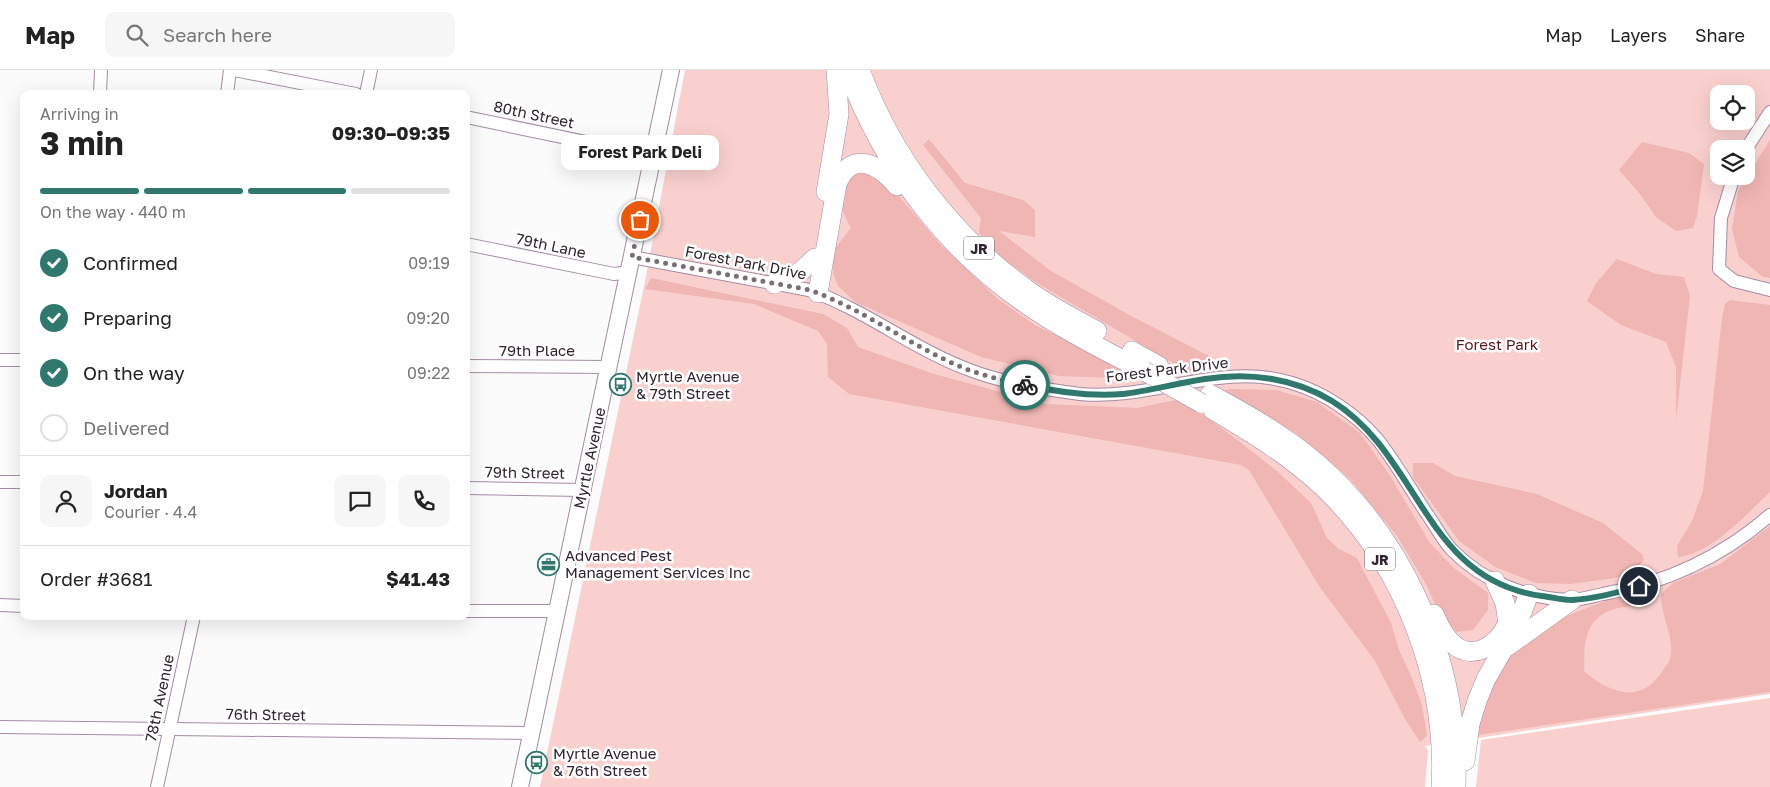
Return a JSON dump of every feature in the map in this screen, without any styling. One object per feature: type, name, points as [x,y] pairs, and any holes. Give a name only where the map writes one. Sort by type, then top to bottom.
[{"type":"highway","points":[[814,292],[815,258],[838,123],[839,94],[836,70]]},
{"type":"highway","name":"JR","points":[[846,70],[867,120],[887,156],[913,194],[952,242],[992,279],[1056,324],[1151,368]]},
{"type":"highway","name":"JR","points":[[860,70],[883,122],[927,192],[968,239],[1005,272],[1040,299],[1151,368],[1288,440],[1322,468],[1364,513],[1388,545],[1407,578],[1423,612],[1442,668],[1456,747],[1456,787]]},
{"type":"highway","points":[[814,292],[837,184],[842,175],[854,165],[870,164],[884,172],[917,212],[952,242]]},
{"type":"highway","points":[[774,284],[800,272],[815,258]]},
{"type":"highway","name":"JR","points":[[1206,398],[1300,467],[1338,503],[1376,552],[1406,605],[1432,680],[1440,738],[1441,787]]},
{"type":"highway","points":[[1407,578],[1430,607],[1446,637],[1458,647],[1473,651],[1489,647],[1498,641],[1525,593]]},
{"type":"highway","points":[[1495,582],[1505,603],[1508,624]]},
{"type":"highway","points":[[1461,787],[1473,711],[1486,680],[1505,648],[1525,593]]},
{"type":"highway","points":[[1505,648],[1572,600]]},
{"type":"main road","name":"Myrtle Avenue","points":[[520,787],[671,70]]},
{"type":"street","points":[[100,90],[101,70]]},
{"type":"street","points":[[228,90],[230,70]]},
{"type":"street","points":[[234,70],[336,90]]},
{"type":"street","points":[[367,90],[371,70]]},
{"type":"street","points":[[1752,140],[1770,112]]},
{"type":"street","name":"80th Street","points":[[470,118],[653,156]]},
{"type":"street","points":[[1731,185],[1721,218],[1719,269],[1734,281],[1770,290]]},
{"type":"street","name":"79th Lane","points":[[470,245],[614,274],[630,265]]},
{"type":"street","name":"Forest Park Drive","points":[[630,265],[774,284],[814,292],[967,369],[1008,382],[1046,390],[1084,394],[1123,394],[1206,379],[1254,376],[1289,382],[1313,390],[1334,402],[1358,420],[1379,441],[1451,549],[1477,571],[1495,582],[1525,593],[1572,600],[1627,590],[1694,567],[1751,531],[1770,515]]},
{"type":"street","points":[[0,360],[20,360]]},
{"type":"street","name":"79th Place","points":[[470,366],[608,367]]},
{"type":"street","points":[[0,482],[20,482]]},
{"type":"street","name":"79th Street","points":[[470,488],[582,490]]},
{"type":"street","points":[[0,605],[20,606]]},
{"type":"street","points":[[470,611],[557,611]]},
{"type":"street","name":"78th Avenue","points":[[158,787],[193,620]]},
{"type":"street","name":"76th Street","points":[[0,727],[531,733]]},
{"type":"green space","name":"Forest Park","points":[[685,70],[1770,70],[1770,694],[1425,746],[1428,751],[1425,787],[540,787],[645,281]]},
{"type":"green space","points":[[1770,698],[1770,787],[1476,787],[1481,740]]},
{"type":"shaded area","points":[[929,139],[965,183],[1023,200],[1035,210],[1035,237],[999,231],[1051,271],[1135,318],[1209,356],[1214,365],[1190,373],[1032,280],[989,248],[979,232],[981,218],[923,145]]},
{"type":"shaded area","points":[[1770,140],[1770,278],[1763,277],[1739,257],[1732,229],[1738,191],[1742,185],[1755,185],[1755,164]]},
{"type":"shaded area","points":[[1642,142],[1689,153],[1704,164],[1697,216],[1693,228],[1676,231],[1656,217],[1640,194],[1619,170]]},
{"type":"shaded area","points":[[869,173],[887,182],[939,243],[998,299],[1035,325],[1145,379],[1059,376],[981,357],[855,302],[838,286],[833,273],[833,251],[851,228],[841,202],[847,183],[851,175]]},
{"type":"shaded area","points":[[1617,259],[1656,274],[1684,277],[1690,296],[1676,420],[1676,367],[1666,342],[1621,325],[1587,301],[1596,283]]},
{"type":"shaded area","points":[[651,278],[823,314],[847,328],[858,347],[934,374],[1046,404],[1137,408],[1181,399],[1277,471],[1311,503],[1327,538],[1339,549],[1357,558],[1391,623],[1399,650],[1422,705],[1427,736],[1420,742],[1405,719],[1375,661],[1319,586],[1249,470],[1241,465],[849,394],[828,377],[827,344],[818,331],[754,304],[645,289]]},
{"type":"shaded area","points":[[1730,300],[1770,305],[1770,492],[1716,541],[1691,554],[1678,557],[1677,546],[1692,521],[1703,491],[1722,318],[1725,304]]},
{"type":"shaded area","points":[[1230,389],[1276,390],[1317,402],[1360,433],[1389,474],[1430,543],[1454,568],[1488,593],[1488,610],[1473,630],[1457,632],[1438,612],[1427,586],[1397,536],[1349,478],[1297,434],[1221,391]]},
{"type":"shaded area","points":[[1413,463],[1433,463],[1455,476],[1537,494],[1603,523],[1642,554],[1644,560],[1629,576],[1571,584],[1536,583],[1495,567],[1459,541],[1413,477]]},
{"type":"shaded area","points":[[1770,526],[1770,692],[1478,735],[1475,731],[1493,680],[1520,644],[1551,622],[1610,599],[1642,596],[1644,605],[1618,608],[1602,614],[1596,620],[1586,640],[1584,671],[1614,690],[1634,692],[1644,689],[1662,672],[1670,659],[1670,635],[1661,602],[1661,594],[1673,583],[1720,564]]},
{"type":"way so far","points":[[640,220],[632,257],[810,290],[967,369],[1008,382],[1025,385]]},
{"type":"place","name":"Forest Park Deli","points":[[640,220]]},
{"type":"place","name":"Myrtle Avenue & 79th Street","points":[[620,385]]},
{"type":"place","name":"Advanced Pest Management Services Inc","points":[[549,564]]},
{"type":"place","name":"Myrtle Avenue & 76th Street","points":[[537,762]]},
{"type":"route","points":[[1025,385],[1046,390],[1084,394],[1123,394],[1221,377],[1254,376],[1289,382],[1313,390],[1334,402],[1358,420],[1379,441],[1451,549],[1477,571],[1495,582],[1520,592],[1572,600],[1639,586]]}]
